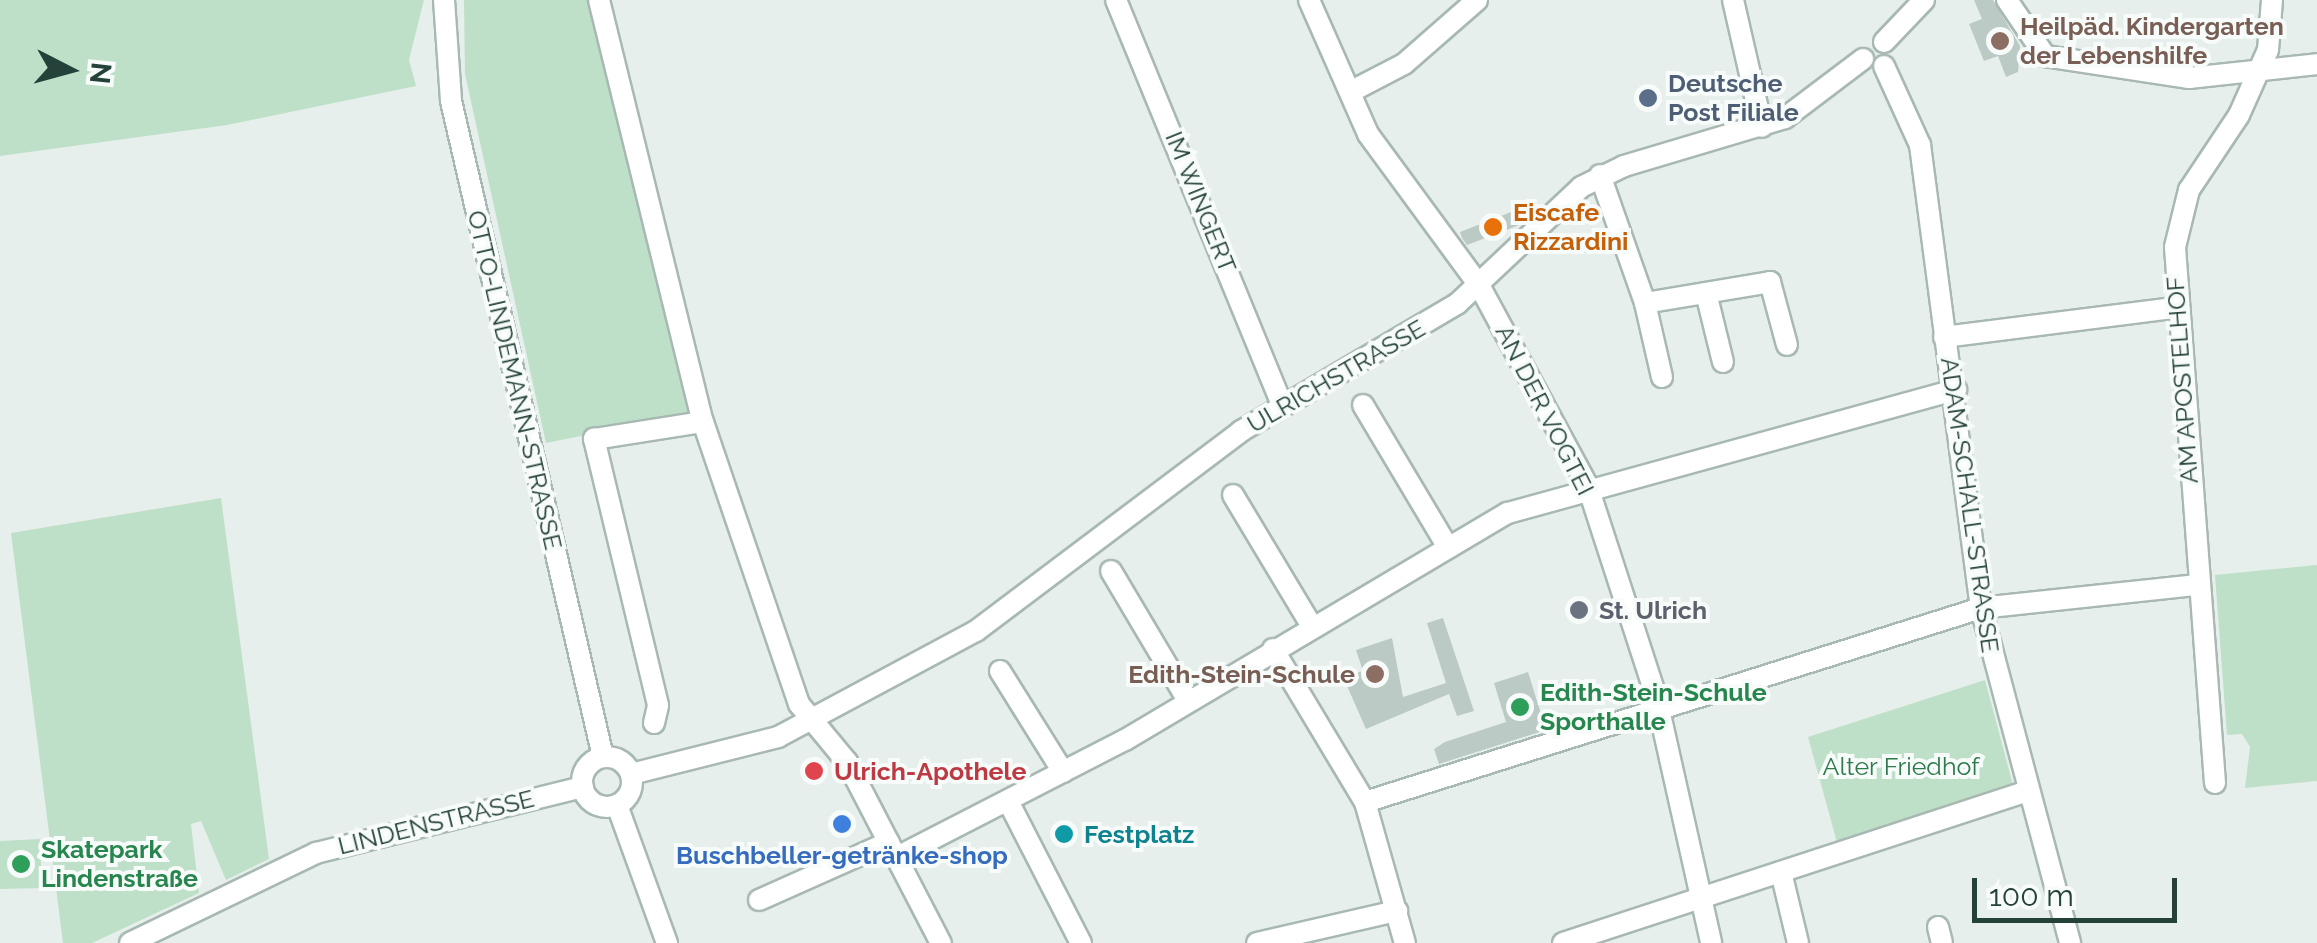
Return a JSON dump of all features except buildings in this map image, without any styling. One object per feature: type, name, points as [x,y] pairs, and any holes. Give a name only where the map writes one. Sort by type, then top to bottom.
[{"type":"street","name":"OTTO-LINDEMANN-STRASSE","points":[[444,0],[451,101],[603,757]]},
{"type":"street","points":[[598,0],[703,422],[798,704],[847,762],[940,943]]},
{"type":"street","name":"IM WINGERT","points":[[1116,0],[1282,406]]},
{"type":"street","name":"AN DER VOGTEI","points":[[1309,0],[1374,144],[1479,285],[1588,487],[1656,712],[1711,943]]},
{"type":"street","points":[[1350,92],[1404,64],[1478,0]]},
{"type":"street","points":[[1733,0],[1762,127]]},
{"type":"street","points":[[1862,59],[1884,66],[1890,54],[1884,42],[1924,0]]},
{"type":"street","points":[[2008,0],[2045,56],[2188,78],[2317,64]]},
{"type":"street","name":"AM APOSTELHOF","points":[[2215,784],[2174,308],[2180,215],[2258,71],[2272,0]]},
{"type":"street","name":"ULRICHSTRASSE","points":[[814,720],[976,631],[1282,406],[1417,330],[1479,285],[1556,206],[1600,175],[1762,127],[1862,59],[1870,41],[1884,42]]},
{"type":"street","name":"ADAM-SCHALL-STRASSE","points":[[1884,66],[1920,145],[1944,337],[1956,390],[1981,608],[2024,792],[2070,943]]},
{"type":"street","points":[[1600,175],[1646,304],[1662,378]]},
{"type":"street","points":[[1646,304],[1770,282],[1787,345]]},
{"type":"street","points":[[1706,293],[1723,362]]},
{"type":"street","points":[[1944,337],[2174,308]]},
{"type":"street","points":[[759,900],[1008,801],[1272,650],[1446,544],[1588,487],[1956,390]]},
{"type":"street","points":[[1363,405],[1446,544]]},
{"type":"street","points":[[654,723],[658,705],[594,438],[703,422]]},
{"type":"street","points":[[1233,495],[1311,625]]},
{"type":"street","points":[[1110,571],[1187,699]]},
{"type":"street","points":[[1365,802],[1981,608],[2197,585]]},
{"type":"street","points":[[1272,650],[1365,802],[1405,943]]},
{"type":"street","points":[[1000,670],[1063,772]]},
{"type":"street","points":[[631,774],[630,792],[616,804],[600,806],[583,786],[584,771],[603,757],[631,774],[814,720]]},
{"type":"street","name":"LINDENSTRASSE","points":[[130,943],[316,853],[583,786]]},
{"type":"street","points":[[1563,943],[2024,792]]},
{"type":"street","points":[[1008,801],[1081,943]]},
{"type":"street","points":[[616,804],[666,943]]},
{"type":"street","points":[[1780,872],[1798,943]]},
{"type":"street","points":[[1257,943],[1397,912]]},
{"type":"green space","points":[[0,0],[424,0],[409,60],[416,86],[227,125],[0,156]]},
{"type":"green space","points":[[464,0],[588,0],[691,414],[546,443],[465,74]]},
{"type":"green space","points":[[221,498],[269,859],[226,880],[201,821],[191,824],[199,893],[92,943],[63,943],[11,533]]},
{"type":"green space","points":[[2317,565],[2317,781],[2245,788],[2250,747],[2242,734],[2227,735],[2215,575]]},
{"type":"green space","name":"Alter Friedhof","points":[[1985,680],[2014,789],[1838,846],[1808,737]]},
{"type":"green space","name":"Skatepark Lindenstraße","points":[[40,839],[42,888],[0,889],[0,841]]},
{"type":"place","name":"Heilpäd. Kindergarten der Lebenshilfe","points":[[2000,41]]},
{"type":"place","name":"Deutsche Post Filiale","points":[[1648,98]]},
{"type":"place","name":"Eiscafe Rizzardini","points":[[1493,227]]},
{"type":"place","name":"St. Ulrich","points":[[1579,610]]},
{"type":"place","name":"Edith-Stein-Schule","points":[[1375,674]]},
{"type":"place","name":"Edith-Stein-Schule Sporthalle","points":[[1520,707]]},
{"type":"place","name":"Ulrich-Apothele","points":[[814,771]]},
{"type":"place","name":"Buschbeller-getränke-shop","points":[[842,824]]},
{"type":"place","name":"Festplatz","points":[[1064,834]]},
{"type":"place","name":"Skatepark Lindenstraße","points":[[21,864]]}]
